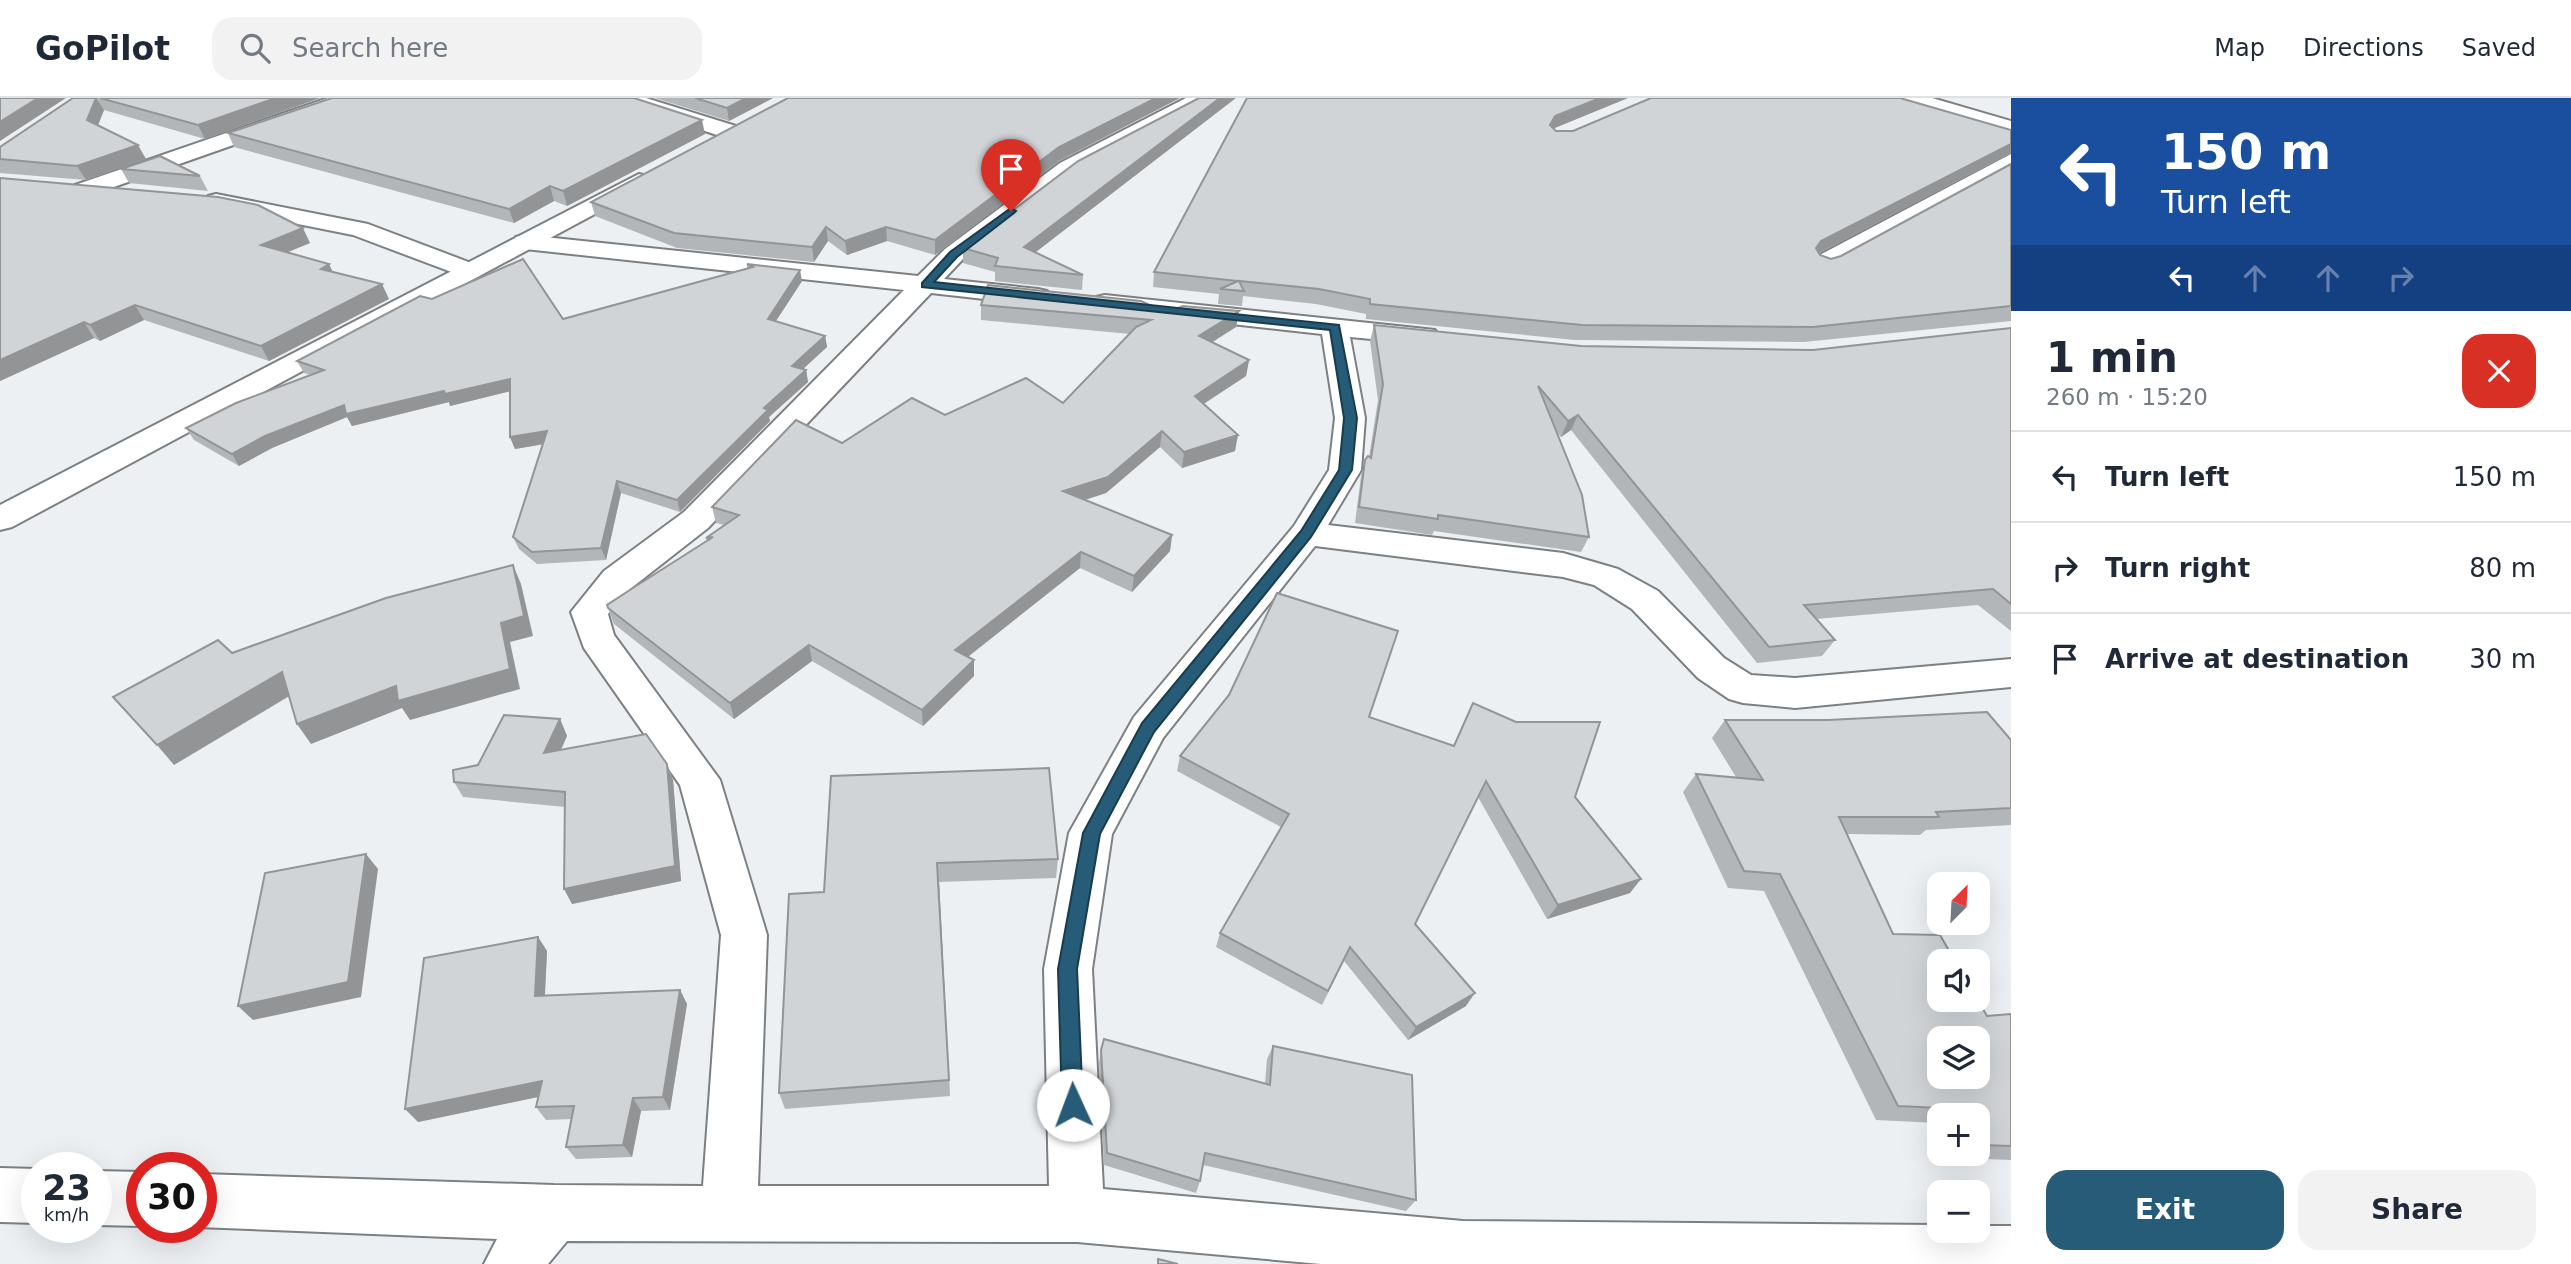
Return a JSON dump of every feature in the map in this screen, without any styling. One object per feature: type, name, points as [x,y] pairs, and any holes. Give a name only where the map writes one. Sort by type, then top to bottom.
[{"type":"street","points":[[83,190],[349,98]]},
{"type":"street","points":[[625,98],[742,126],[695,151]]},
{"type":"street","points":[[729,1213],[744,935],[699,780],[597,639],[589,612],[617,580],[696,520],[954,254],[1068,168],[1202,98]]},
{"type":"street","points":[[1910,98],[2011,128]]},
{"type":"street","points":[[1823,263],[2011,160]]},
{"type":"street","points":[[0,519],[659,171]]},
{"type":"street","points":[[56,187],[135,194]]},
{"type":"street","points":[[187,199],[226,202],[359,229],[470,271]]},
{"type":"street","points":[[525,242],[1455,339]]},
{"type":"street","points":[[1077,1214],[1068,969],[1091,833],[1148,728],[1306,534],[1345,470],[1350,418],[1335,327]]},
{"type":"street","points":[[1306,534],[1563,565],[1606,577],[1645,600],[1711,668],[1743,689],[1795,693],[2011,673]]},
{"type":"street","points":[[0,1195],[21,1196]]},
{"type":"street","points":[[217,1202],[554,1213],[1077,1214],[1461,1257],[2011,1254]]},
{"type":"street","points":[[512,1264],[554,1213]]},
{"type":"building","points":[[0,98],[38,98],[0,122]]},
{"type":"building","points":[[73,98],[96,98],[87,120],[138,145],[77,166],[0,159],[0,147]]},
{"type":"building","points":[[100,98],[276,98],[198,125]]},
{"type":"building","points":[[332,98],[634,98],[702,120],[563,191],[550,186],[509,209],[228,133]]},
{"type":"building","points":[[695,98],[746,98],[727,108]]},
{"type":"building","points":[[788,98],[1156,98],[1059,147],[935,240],[886,227],[845,241],[826,227],[812,247],[674,233],[591,202]]},
{"type":"building","points":[[1199,98],[1220,98],[1024,247],[1083,275],[995,266],[998,258],[963,248],[1078,161]]},
{"type":"building","points":[[1247,98],[1600,98],[1555,116],[1550,125],[1556,131],[1573,131],[1651,98],[1900,98],[2011,130],[2011,144],[1821,241],[1816,248],[1820,255],[1831,259],[1841,256],[2011,164],[2011,306],[1813,327],[1582,325],[1370,304],[1370,299],[1319,289],[1239,281],[1244,291],[1220,289],[1238,281],[1154,272]]},
{"type":"building","points":[[160,156],[200,176],[121,169]]},
{"type":"building","points":[[0,178],[218,197],[258,205],[303,228],[261,245],[329,264],[321,269],[382,284],[261,346],[135,305],[90,325],[84,322],[0,360]]},
{"type":"building","points":[[523,259],[563,319],[753,267],[747,264],[800,270],[768,319],[825,336],[792,366],[806,370],[764,408],[768,410],[677,500],[617,481],[601,548],[532,552],[513,537],[547,431],[510,437],[510,379],[346,414],[344,405],[265,436],[232,454],[186,428],[236,403],[324,370],[297,361],[420,296],[432,299]]},
{"type":"building","points":[[988,285],[1141,301],[1167,313],[1183,306],[1239,311],[1199,336],[1249,360],[1195,396],[1238,435],[1184,452],[1162,431],[1108,477],[1063,491],[1172,535],[1134,576],[1081,552],[955,650],[974,660],[922,710],[809,645],[730,703],[608,608],[607,605],[713,537],[706,538],[739,515],[712,507],[796,420],[842,443],[912,398],[945,415],[1026,378],[1063,403],[1136,327],[1151,320],[981,305]]},
{"type":"building","points":[[1374,325],[1581,346],[1813,350],[2011,328],[2011,604],[1993,589],[1804,605],[1835,640],[1769,647],[1578,415],[1568,421],[1538,386],[1582,495],[1589,537],[1438,515],[1438,519],[1359,507],[1365,460],[1368,456],[1371,458],[1383,384]]},
{"type":"building","points":[[513,565],[524,616],[501,623],[510,669],[398,701],[396,686],[297,724],[282,672],[157,745],[113,697],[218,640],[232,653],[386,598]]},
{"type":"building","points":[[1277,593],[1398,631],[1369,717],[1454,746],[1473,703],[1516,722],[1600,722],[1575,797],[1641,879],[1558,905],[1486,781],[1415,924],[1475,993],[1416,1027],[1350,947],[1328,991],[1220,933],[1289,814],[1180,756],[1229,695]]},
{"type":"building","points":[[1987,712],[2011,740],[2011,808],[1936,812],[1939,817],[1839,817],[1893,934],[1940,935],[1948,949],[1927,949],[1927,1012],[1985,1012],[1987,1016],[2011,1014],[2011,1146],[1990,1145],[1990,1103],[1927,1103],[1927,1107],[1898,1106],[1780,874],[1744,871],[1696,774],[1763,780],[1725,720],[1828,720]]},
{"type":"building","points":[[504,715],[560,719],[544,753],[646,734],[667,764],[675,866],[564,889],[565,792],[454,782],[453,770],[478,765]]},
{"type":"building","points":[[1049,768],[1058,859],[937,863],[949,1080],[779,1093],[789,894],[824,892],[831,776]]},
{"type":"building","points":[[366,854],[348,982],[238,1006],[265,873]]},
{"type":"building","points":[[538,937],[535,996],[680,990],[663,1097],[633,1098],[623,1145],[566,1147],[574,1106],[536,1107],[542,1081],[405,1109],[424,958]]},
{"type":"building","points":[[1104,1039],[1270,1085],[1273,1046],[1412,1075],[1416,1200],[1205,1153],[1200,1181],[1107,1153],[1101,1050]]},
{"type":"building","points":[[1158,1259],[1178,1264],[1158,1264]]},
{"type":"route","points":[[1011,211],[954,254],[926,285],[1335,327],[1350,418],[1345,470],[1306,534],[1148,728],[1091,833],[1068,969],[1073,1105]]}]
